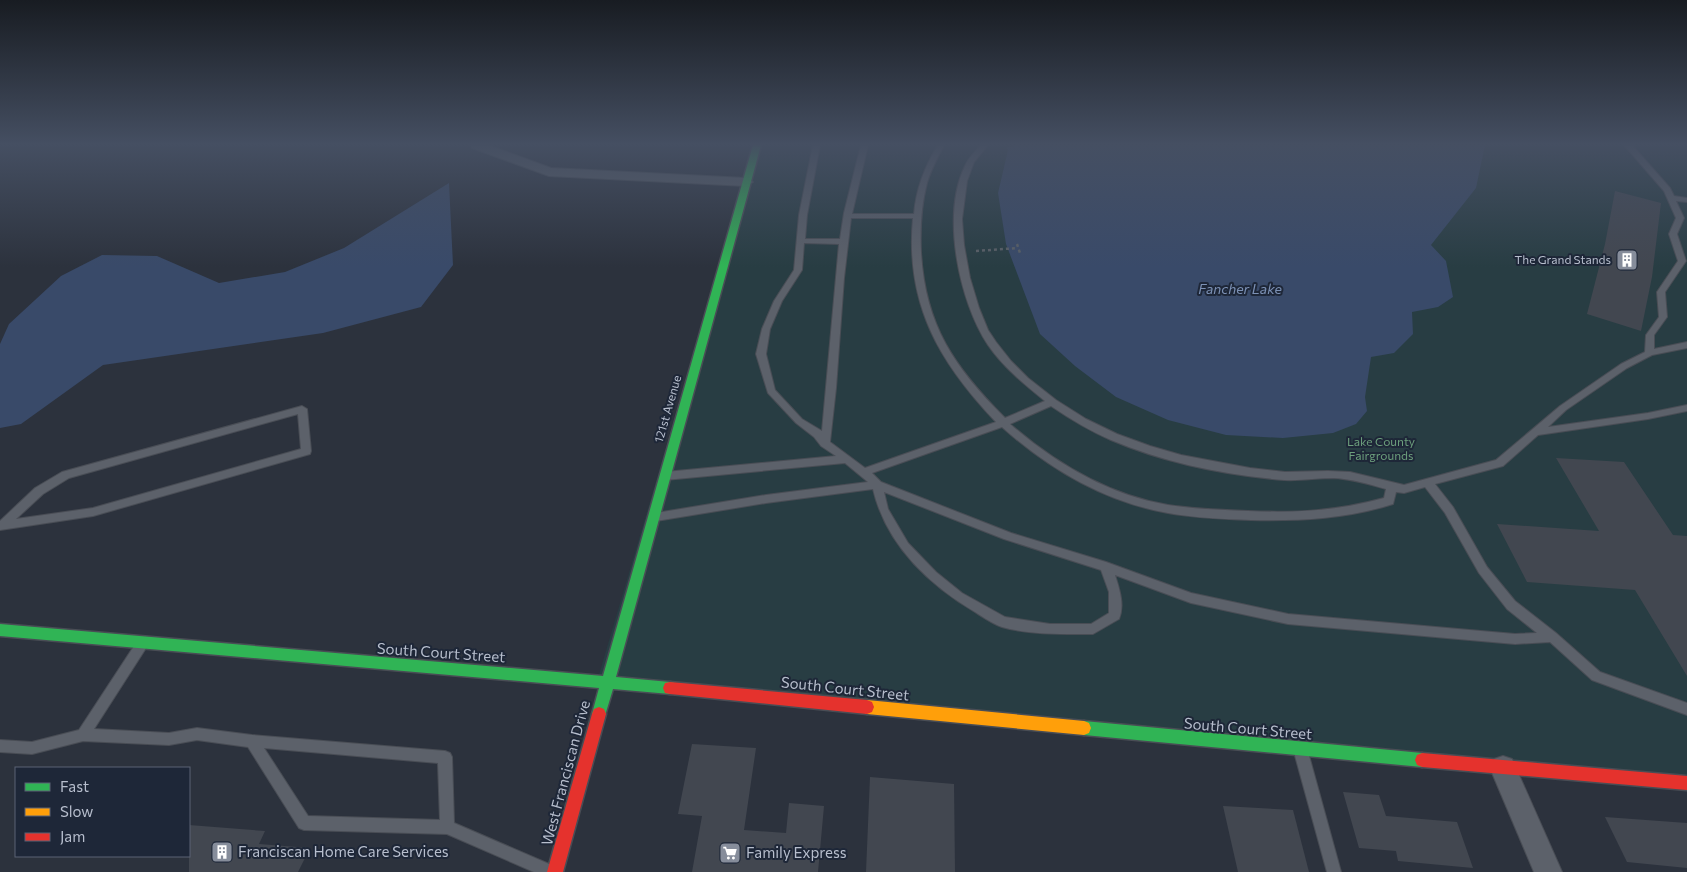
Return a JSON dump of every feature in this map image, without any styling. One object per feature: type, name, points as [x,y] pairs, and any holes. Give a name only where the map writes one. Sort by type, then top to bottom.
[{"type":"street","name":"121st Avenue","points":[[606,681],[745,186]]},
{"type":"street","name":"South Court Street","points":[[0,630],[606,681],[1503,768],[1687,782]]},
{"type":"street","name":"West Franciscan Drive","points":[[554,872],[606,681]]},
{"type":"street","points":[[1503,768],[1548,872]]},
{"type":"lane","points":[[809,186],[800,242],[798,270],[778,301],[766,329],[761,354],[771,391],[799,421],[818,434],[825,443],[878,485],[1008,536],[1106,567],[1191,598],[1288,619],[1515,639],[1552,637]]},
{"type":"lane","points":[[825,443],[830,408],[834,339],[848,216],[851,196],[855,186]]},
{"type":"lane","points":[[923,186],[916,216],[918,280],[932,327],[949,358],[988,409],[1024,443],[1094,486],[1158,507],[1193,512],[1261,516],[1331,514],[1389,501],[1392,488]]},
{"type":"lane","points":[[961,186],[959,218],[960,252],[968,289],[984,330],[1004,360],[1035,390],[1083,422],[1116,439],[1183,461],[1234,470],[1288,476],[1343,474],[1392,488],[1404,489],[1499,463],[1563,408],[1624,366],[1649,353],[1687,345]]},
{"type":"lane","points":[[1649,353],[1650,335],[1664,317],[1661,292],[1682,262],[1673,234],[1680,218],[1663,186]]},
{"type":"lane","points":[[1671,198],[1687,200]]},
{"type":"lane","points":[[848,216],[916,216]]},
{"type":"lane","points":[[800,242],[845,242]]},
{"type":"lane","points":[[864,472],[1003,423],[1052,402]]},
{"type":"lane","points":[[1535,432],[1648,416],[1687,408]]},
{"type":"lane","points":[[302,409],[306,451],[93,512],[2,526],[39,491],[66,474],[302,409]]},
{"type":"lane","points":[[664,476],[846,459]]},
{"type":"lane","points":[[1428,483],[1448,510],[1483,570],[1511,605],[1552,637],[1596,676],[1687,710]]},
{"type":"lane","points":[[652,517],[744,501],[823,490],[878,485]]},
{"type":"lane","points":[[878,485],[883,509],[904,546],[932,575],[958,596],[1003,622],[1050,630],[1093,629],[1115,616],[1114,592],[1106,567]]},
{"type":"lane","points":[[83,735],[143,642]]},
{"type":"lane","points":[[0,746],[32,748],[83,735],[169,739],[197,734],[252,741],[445,757],[447,827]]},
{"type":"lane","points":[[252,741],[304,823],[447,827],[551,872]]},
{"type":"lane","points":[[1300,749],[1334,872]]},
{"type":"path","points":[[1017,244],[1020,253]]},
{"type":"path","points":[[960,252],[1018,248]]},
{"type":"green space","name":"Lake County Fairgrounds","points":[[743,186],[1687,186],[1687,783],[596,685]]},
{"type":"water","points":[[445,186],[449,186],[453,265],[421,307],[323,333],[103,365],[21,424],[0,428],[0,344],[9,324],[61,276],[102,255],[157,256],[219,283],[285,272],[344,248]]},
{"type":"water","name":"Fancher Lake","points":[[1000,186],[1476,186],[1431,245],[1446,261],[1453,297],[1438,307],[1412,312],[1413,334],[1394,353],[1371,357],[1365,397],[1367,411],[1356,424],[1333,433],[1283,438],[1226,435],[1168,420],[1116,397],[1075,366],[1040,334],[1006,244],[998,193]]},
{"type":"building","name":"The Grand Stands","points":[[1615,191],[1661,203],[1652,277],[1641,331],[1587,314],[1605,244]]},
{"type":"building","points":[[1556,458],[1624,462],[1673,535],[1687,536],[1687,676],[1635,590],[1527,582],[1497,524],[1599,531]]},
{"type":"building","points":[[692,744],[756,748],[744,830],[786,833],[789,803],[824,806],[818,872],[692,872],[702,816],[678,814]]},
{"type":"building","points":[[870,777],[954,784],[955,872],[866,872]]},
{"type":"building","points":[[1343,792],[1379,795],[1386,816],[1457,822],[1473,868],[1398,861],[1396,851],[1359,848]]},
{"type":"building","points":[[1223,806],[1293,810],[1309,872],[1238,872]]},
{"type":"building","points":[[1605,817],[1687,823],[1687,868],[1627,862]]},
{"type":"building","name":"Franciscan Home Care Services","points":[[190,825],[265,831],[259,844],[310,848],[298,872],[189,872]]},
{"type":"traffic: fast","points":[[599,714],[746,186]]},
{"type":"traffic: fast","points":[[0,630],[670,688]]},
{"type":"traffic: fast","points":[[1084,728],[1422,760]]},
{"type":"traffic: slow","points":[[867,707],[1084,728]]},
{"type":"traffic: jam","points":[[670,688],[867,707]]},
{"type":"traffic: jam","points":[[555,872],[599,714]]},
{"type":"traffic: jam","points":[[1422,760],[1687,783]]},
{"type":"place","name":"The Grand Stands","points":[[1627,260]]},
{"type":"place","name":"Franciscan Home Care Services","points":[[222,852]]},
{"type":"place","name":"Family Express","points":[[730,853]]}]
